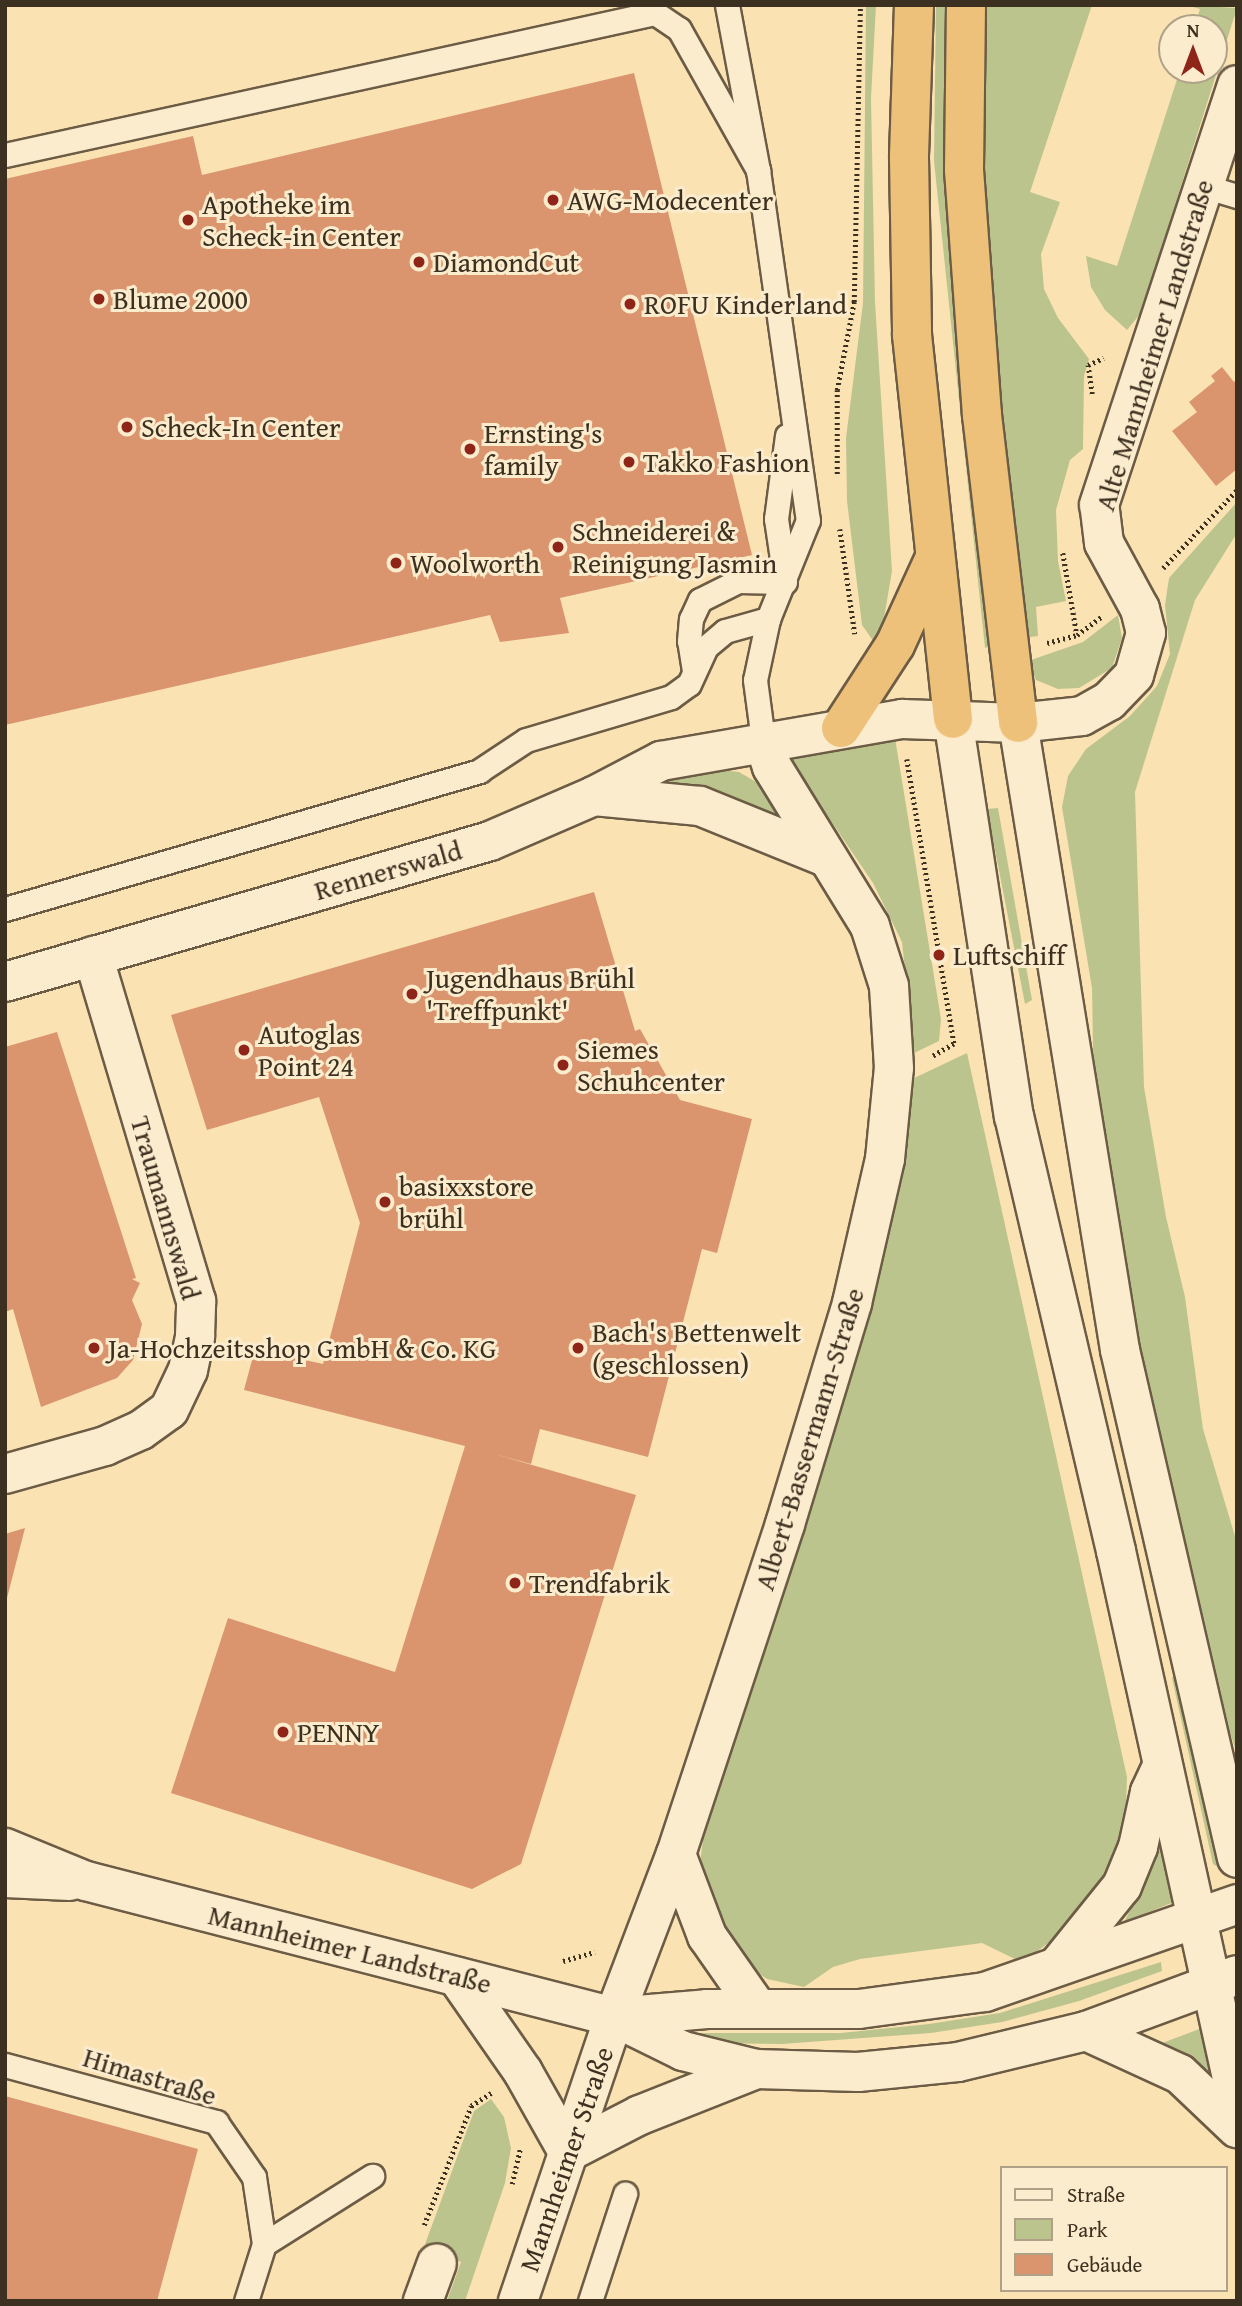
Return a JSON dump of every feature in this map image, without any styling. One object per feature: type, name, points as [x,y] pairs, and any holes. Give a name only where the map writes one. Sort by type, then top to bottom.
[{"type":"highway","points":[[914,5],[909,158],[912,335],[953,719]]},
{"type":"highway","points":[[966,5],[965,183],[982,415],[1018,723]]},
{"type":"highway","points":[[841,728],[884,660],[934,560]]},
{"type":"main road","name":"Alte Mannheimer Landstraße","points":[[841,728],[902,719],[1018,723],[1082,716],[1123,689],[1140,662],[1146,633],[1132,593],[1104,542],[1099,505],[1221,191],[1237,85]]},
{"type":"main road","points":[[953,719],[1014,1115],[1196,1917],[1224,1980],[1237,2101]]},
{"type":"main road","points":[[1018,723],[1120,1350],[1229,1787],[1237,1858]]},
{"type":"main road","name":"Rennerswald","points":[[5,982],[490,841],[594,796],[661,761],[763,740],[841,728]]},
{"type":"main road","name":"Albert-Bassermann-Straße","points":[[614,2017],[676,1854],[785,1524],[852,1303],[885,1159],[894,1068],[889,986],[870,926],[823,856],[772,767],[763,740]]},
{"type":"main road","points":[[594,796],[700,806],[823,856]]},
{"type":"main road","name":"Traumannswald","points":[[5,1474],[105,1446],[141,1430],[169,1410],[188,1370],[195,1336],[196,1301],[93,956]]},
{"type":"main road","points":[[1055,1970],[1122,1886],[1138,1847],[1150,1791],[1162,1766]]},
{"type":"main road","name":"Mannheimer Landstraße","points":[[5,1849],[86,1881],[614,2017],[683,2051],[756,2069],[858,2072],[958,2062],[1086,2031],[1224,1980]]},
{"type":"main road","points":[[676,1854],[706,1936],[758,2009]]},
{"type":"main road","name":"Mannheimer Landstraße","points":[[5,1878],[86,1881]]},
{"type":"main road","name":"Mannheimer Landstraße","points":[[614,2017],[758,2009],[859,2009],[985,1992],[1055,1970],[1237,1904]]},
{"type":"main road","points":[[457,1977],[523,2072],[568,2152],[640,2115],[756,2069]]},
{"type":"main road","name":"Mannheimer Straße","points":[[518,2301],[614,2017]]},
{"type":"main road","points":[[1086,2031],[1180,2074],[1237,2128]]},
{"type":"main road","points":[[423,2301],[437,2263]]},
{"type":"lane","points":[[727,5],[758,170],[790,412],[808,520],[768,619],[755,680],[763,740]]},
{"type":"lane","points":[[5,155],[655,13],[679,29],[758,170]]},
{"type":"lane","points":[[785,582],[776,519],[790,412]]},
{"type":"lane","points":[[694,671],[689,641],[691,619],[699,600],[738,581],[785,582]]},
{"type":"lane","points":[[5,909],[479,771],[526,740],[671,697],[688,684],[706,647],[724,631],[768,619]]},
{"type":"lane","name":"Himastraße","points":[[5,2065],[216,2122],[254,2177],[264,2244],[246,2301]]},
{"type":"lane","points":[[264,2244],[372,2176]]},
{"type":"lane","points":[[590,2301],[625,2194]]},
{"type":"path","points":[[837,477],[838,390],[854,302],[860,5]]},
{"type":"path","points":[[1132,593],[1162,569],[1237,490]]},
{"type":"path","points":[[839,516],[853,631],[868,650],[884,660]]},
{"type":"path","points":[[437,2263],[416,2245],[471,2106],[523,2072]]},
{"type":"path","points":[[508,2198],[520,2149],[518,2138]]},
{"type":"green space","points":[[866,5],[876,5],[871,98],[875,302],[892,571],[884,618],[874,642],[862,625],[847,501],[846,438],[863,303]]},
{"type":"green space","points":[[936,5],[945,5],[945,159],[994,645],[985,648],[934,161]]},
{"type":"green space","points":[[982,5],[1092,5],[1030,192],[1060,202],[1041,254],[1044,289],[1058,318],[1089,359],[1084,376],[1083,449],[1070,460],[1056,510],[1058,561],[1066,601],[1036,607],[1038,636],[1022,638],[993,390],[979,105]]},
{"type":"green space","points":[[1186,5],[1237,8],[1228,37],[1228,14],[1198,14],[1200,9]]},
{"type":"green space","points":[[1176,84],[1213,84],[1141,313],[1127,330],[1105,310],[1091,287],[1086,256],[1117,266]]},
{"type":"green space","points":[[1237,502],[1237,533],[1195,600],[1135,792],[1144,1087],[1166,1217],[1185,1297],[1203,1429],[1237,1543],[1237,1754],[1214,1684],[1150,1437],[1094,1102],[1092,988],[1062,807],[1068,776],[1086,749],[1130,716],[1157,686],[1170,654],[1165,605],[1169,578]]},
{"type":"green space","points":[[1118,615],[1122,638],[1112,668],[1079,688],[1058,689],[1036,680],[1028,661],[1083,642]]},
{"type":"green space","points":[[895,738],[941,1019],[939,1041],[914,1053],[902,942],[873,883],[789,759]]},
{"type":"green space","points":[[709,769],[739,772],[763,786],[785,825],[662,784],[665,776]]},
{"type":"green space","points":[[998,808],[1032,1000],[1025,1004],[987,809]]},
{"type":"green space","points":[[967,1053],[1127,1777],[1125,1836],[1105,1886],[1073,1925],[1036,1952],[1015,1959],[982,1943],[860,1959],[833,1967],[804,1987],[767,1979],[742,1963],[717,1924],[699,1872],[705,1823],[910,1080]]},
{"type":"green space","points":[[1176,1672],[1223,1864],[1218,1867],[1213,1864],[1172,1678]]},
{"type":"green space","points":[[1156,1845],[1161,1845],[1174,1902],[1124,1922],[1151,1870]]},
{"type":"green space","points":[[1161,1962],[1162,1971],[1079,2001],[1002,2022],[931,2033],[782,2044],[700,2043],[691,2033],[841,2033],[929,2024],[1000,2013]]},
{"type":"green space","points":[[1202,2028],[1212,2077],[1157,2045]]},
{"type":"green space","points":[[491,2099],[504,2117],[511,2148],[505,2183],[465,2301],[447,2301],[461,2262],[424,2247],[474,2111]]},
{"type":"building","points":[[634,73],[752,555],[560,598],[569,633],[500,642],[490,615],[5,725],[5,179],[193,136],[202,175]]},
{"type":"building","points":[[1222,367],[1234,382],[1237,379],[1237,469],[1216,486],[1172,431],[1197,412],[1189,402],[1215,381],[1211,376]]},
{"type":"building","points":[[594,892],[635,1031],[640,1029],[680,1100],[752,1119],[717,1253],[702,1249],[648,1457],[540,1429],[531,1464],[491,1453],[636,1495],[521,1864],[472,1889],[171,1793],[228,1618],[395,1672],[465,1446],[244,1390],[255,1349],[323,1364],[360,1223],[319,1097],[207,1130],[171,1015]]},
{"type":"building","points":[[57,1032],[136,1278],[132,1279],[140,1283],[132,1300],[142,1324],[133,1360],[117,1378],[41,1407],[13,1309],[5,1312],[5,1047]]},
{"type":"building","points":[[25,1528],[6,1602],[5,1602],[5,1534]]},
{"type":"building","points":[[5,2096],[198,2149],[157,2301],[5,2301]]},
{"type":"place","name":"AWG-Modecenter","points":[[553,200]]},
{"type":"place","name":"Apotheke im Scheck-in Center","points":[[188,220]]},
{"type":"place","name":"DiamondCut","points":[[419,262]]},
{"type":"place","name":"Blume 2000","points":[[99,299]]},
{"type":"place","name":"ROFU Kinderland","points":[[630,304]]},
{"type":"place","name":"Scheck-In Center","points":[[127,427]]},
{"type":"place","name":"Ernsting's family","points":[[470,449]]},
{"type":"place","name":"Takko Fashion","points":[[629,462]]},
{"type":"place","name":"Schneiderei & Reinigung Jasmin","points":[[558,547]]},
{"type":"place","name":"Woolworth","points":[[396,563]]},
{"type":"place","name":"Luftschiff","points":[[939,955]]},
{"type":"place","name":"Jugendhaus Brühl 'Treffpunkt'","points":[[412,994]]},
{"type":"place","name":"Autoglas Point 24","points":[[244,1050]]},
{"type":"place","name":"Siemes Schuhcenter","points":[[563,1065]]},
{"type":"place","name":"basixxstore brühl","points":[[385,1202]]},
{"type":"place","name":"Ja-Hochzeitsshop GmbH & Co. KG","points":[[94,1348]]},
{"type":"place","name":"Bach's Bettenwelt (geschlossen)","points":[[578,1348]]},
{"type":"place","name":"Trendfabrik","points":[[515,1583]]},
{"type":"place","name":"PENNY","points":[[283,1732]]}]
